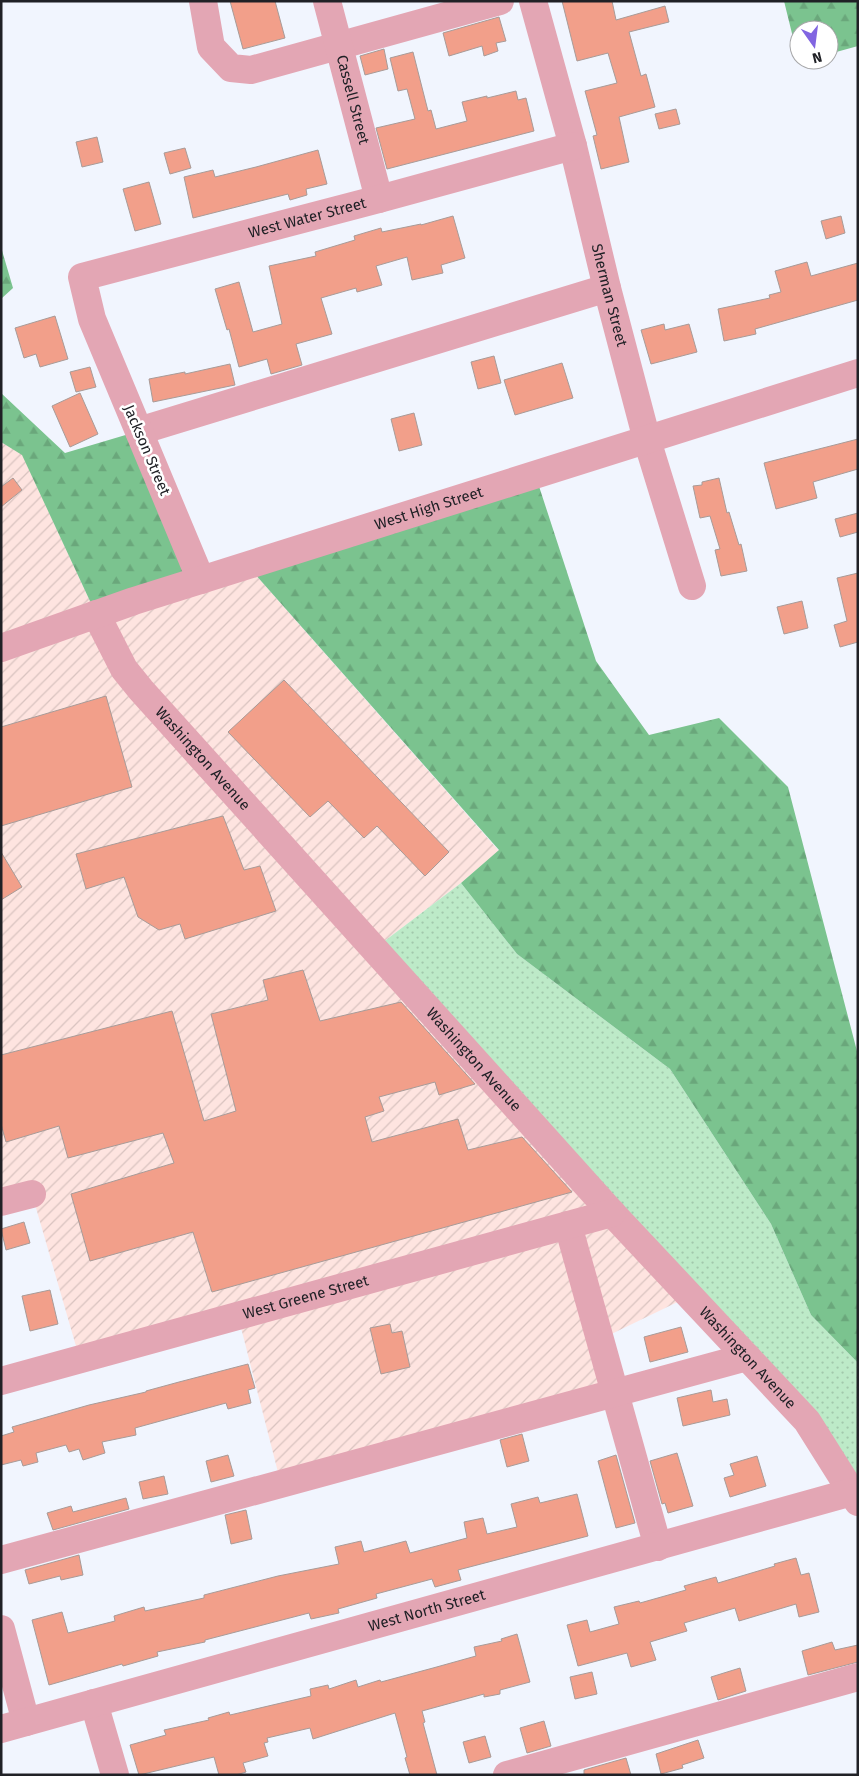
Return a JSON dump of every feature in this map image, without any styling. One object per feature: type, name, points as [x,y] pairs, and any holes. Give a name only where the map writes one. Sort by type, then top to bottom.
[{"type":"street","points":[[203,1],[211,47],[231,68],[251,70],[500,1]]},
{"type":"street","name":"Cassell Street","points":[[327,1],[379,199]]},
{"type":"street","name":"Sherman Street","points":[[533,1],[573,146],[607,288],[647,440],[692,586]]},
{"type":"street","name":"West Water Street","points":[[92,319],[82,277],[573,146]]},
{"type":"street","points":[[139,431],[607,288]]},
{"type":"street","name":"Jackson Street","points":[[92,319],[201,580]]},
{"type":"street","name":"West High Street","points":[[1,648],[96,614],[201,580],[858,373]]},
{"type":"street","name":"Washington Avenue","points":[[96,614],[124,669],[141,690],[612,1213],[807,1421],[855,1497]]},
{"type":"street","points":[[1,1202],[32,1194]]},
{"type":"street","name":"West Greene Street","points":[[1,1381],[612,1213]]},
{"type":"street","points":[[568,1225],[658,1547]]},
{"type":"street","points":[[1,1560],[747,1357]]},
{"type":"street","name":"West North Street","points":[[14,1725],[658,1547],[855,1497]]},
{"type":"street","points":[[1,1629],[14,1725]]},
{"type":"street","points":[[507,1775],[858,1677]]},
{"type":"street","points":[[94,1703],[115,1775]]},
{"type":"shaded area","points":[[1,442],[22,454],[96,614],[247,565],[499,851],[461,883],[374,949],[690,1296],[599,1340],[613,1393],[281,1484],[238,1316],[80,1360],[32,1194],[1,1202]]},
{"type":"green space","points":[[784,1],[858,1],[858,46],[839,51],[839,20],[789,21]]},
{"type":"green space","points":[[1,247],[13,288],[1,299]]},
{"type":"green space","points":[[1,393],[65,453],[139,431],[201,580],[96,614],[22,455],[1,442]]},
{"type":"green space","points":[[535,474],[596,661],[649,735],[719,718],[788,787],[858,1055],[858,1363],[811,1315],[771,1224],[670,1069],[517,954],[461,883],[499,850],[247,565]]},
{"type":"green space","points":[[461,883],[517,954],[670,1069],[771,1224],[811,1315],[858,1363],[858,1502],[852,1492],[374,949]]},
{"type":"building","points":[[230,1],[275,1],[285,38],[243,49]]},
{"type":"building","points":[[562,1],[612,1],[616,20],[665,6],[669,22],[629,32],[641,76],[646,74],[655,107],[619,117],[629,162],[601,169],[593,136],[597,135],[585,91],[617,83],[608,53],[577,61]]},
{"type":"building","points":[[499,17],[506,41],[496,43],[498,51],[484,56],[482,46],[449,56],[443,33]]},
{"type":"building","points":[[384,49],[388,69],[365,75],[360,56]]},
{"type":"building","points":[[413,52],[428,111],[431,110],[436,129],[467,121],[462,102],[516,91],[518,100],[526,98],[534,131],[387,169],[376,128],[415,119],[407,89],[398,91],[390,58]]},
{"type":"building","points":[[676,109],[680,124],[659,129],[655,114]]},
{"type":"building","points":[[97,137],[103,162],[82,167],[76,142]]},
{"type":"building","points":[[185,148],[191,168],[170,174],[164,153]]},
{"type":"building","points":[[318,150],[327,184],[306,189],[307,195],[290,200],[288,194],[193,218],[184,177],[213,170],[215,177]]},
{"type":"building","points":[[149,182],[161,224],[135,231],[123,189]]},
{"type":"building","points":[[453,216],[465,258],[441,265],[443,273],[412,280],[407,257],[376,266],[382,285],[357,292],[356,288],[321,298],[332,334],[296,344],[302,365],[271,374],[267,359],[239,367],[229,329],[227,330],[215,289],[239,282],[253,332],[282,324],[269,266],[316,256],[315,252],[355,240],[354,236],[381,228],[382,232],[421,225]]},
{"type":"building","points":[[841,216],[845,233],[826,239],[821,221]]},
{"type":"building","points":[[807,262],[811,276],[858,263],[858,300],[755,329],[756,334],[724,341],[718,309],[770,298],[769,295],[781,292],[775,271]]},
{"type":"building","points":[[55,316],[68,359],[40,367],[36,354],[24,358],[15,328]]},
{"type":"building","points":[[664,324],[665,330],[689,324],[697,352],[651,364],[641,330]]},
{"type":"building","points":[[494,356],[501,383],[478,389],[471,362]]},
{"type":"building","points":[[562,363],[573,398],[515,415],[504,380]]},
{"type":"building","points":[[230,364],[235,385],[153,402],[149,379],[185,372],[185,374]]},
{"type":"building","points":[[90,367],[96,387],[76,392],[70,372]]},
{"type":"building","points":[[80,393],[98,434],[70,447],[52,406]]},
{"type":"building","points":[[414,413],[422,445],[399,451],[391,419]]},
{"type":"building","points":[[858,439],[858,469],[813,482],[817,498],[776,509],[764,463]]},
{"type":"building","points":[[13,478],[22,490],[1,507],[1,487]]},
{"type":"building","points":[[719,478],[727,513],[729,512],[739,545],[741,544],[747,571],[721,576],[715,550],[720,549],[710,516],[700,518],[693,486],[702,485],[702,482]]},
{"type":"building","points":[[858,513],[858,532],[840,537],[835,519]]},
{"type":"building","points":[[858,573],[858,642],[840,647],[834,625],[847,621],[837,578]]},
{"type":"building","points":[[802,601],[808,628],[784,634],[777,607]]},
{"type":"building","points":[[284,680],[449,852],[425,876],[377,826],[364,838],[328,801],[310,817],[228,732]]},
{"type":"building","points":[[106,696],[132,787],[1,826],[1,727]]},
{"type":"building","points":[[223,816],[244,870],[260,866],[276,911],[185,939],[180,924],[159,930],[138,917],[124,877],[86,889],[76,854]]},
{"type":"building","points":[[1,852],[22,887],[1,900]]},
{"type":"building","points":[[303,970],[320,1021],[401,1002],[475,1084],[439,1095],[435,1082],[379,1097],[384,1111],[365,1117],[372,1142],[458,1119],[468,1150],[522,1137],[572,1192],[212,1292],[193,1232],[90,1261],[71,1194],[174,1163],[163,1133],[68,1158],[59,1126],[6,1142],[1,1124],[1,1055],[172,1011],[204,1121],[236,1111],[211,1014],[268,1000],[263,980]]},
{"type":"building","points":[[24,1222],[30,1243],[6,1250],[1,1229]]},
{"type":"building","points":[[50,1290],[58,1324],[30,1331],[22,1296]]},
{"type":"building","points":[[390,1324],[392,1333],[402,1331],[410,1367],[381,1374],[370,1328]]},
{"type":"building","points":[[681,1327],[688,1352],[650,1362],[644,1337]]},
{"type":"building","points":[[248,1364],[255,1388],[248,1390],[251,1403],[228,1409],[226,1403],[135,1428],[136,1435],[102,1442],[105,1453],[83,1460],[79,1449],[69,1452],[66,1445],[36,1453],[38,1462],[23,1466],[21,1460],[1,1465],[1,1436],[14,1432],[12,1427]]},
{"type":"building","points":[[711,1390],[713,1402],[727,1399],[730,1415],[683,1426],[677,1398]]},
{"type":"building","points":[[522,1434],[529,1461],[507,1467],[500,1440]]},
{"type":"building","points":[[677,1453],[693,1506],[668,1513],[665,1503],[662,1504],[650,1461]]},
{"type":"building","points":[[228,1455],[234,1476],[211,1482],[206,1461]]},
{"type":"building","points":[[616,1455],[635,1523],[616,1528],[598,1461]]},
{"type":"building","points":[[757,1456],[766,1486],[730,1497],[724,1478],[734,1475],[730,1464]]},
{"type":"building","points":[[164,1476],[168,1494],[143,1499],[139,1482]]},
{"type":"building","points":[[577,1494],[588,1536],[458,1570],[461,1580],[435,1587],[432,1579],[376,1594],[377,1598],[338,1609],[339,1613],[311,1619],[309,1613],[205,1640],[205,1642],[157,1652],[158,1656],[123,1666],[122,1664],[49,1685],[32,1620],[62,1612],[68,1633],[115,1621],[114,1616],[144,1607],[145,1611],[204,1598],[204,1595],[278,1576],[339,1564],[335,1547],[361,1541],[364,1552],[406,1541],[410,1553],[467,1538],[464,1522],[483,1518],[487,1534],[517,1527],[511,1504],[538,1497],[540,1503]]},
{"type":"building","points":[[126,1498],[129,1509],[53,1530],[47,1513],[71,1506],[73,1512]]},
{"type":"building","points":[[246,1510],[252,1539],[231,1544],[225,1515]]},
{"type":"building","points":[[79,1555],[83,1575],[61,1580],[60,1576],[29,1584],[25,1570]]},
{"type":"building","points":[[796,1558],[801,1575],[809,1573],[819,1612],[799,1617],[796,1604],[739,1621],[735,1608],[684,1623],[687,1631],[650,1642],[656,1660],[631,1667],[627,1653],[578,1666],[567,1625],[587,1620],[590,1632],[619,1624],[614,1607],[639,1601],[640,1603],[686,1590],[684,1586],[716,1577],[718,1583]]},
{"type":"building","points":[[517,1634],[530,1682],[500,1690],[500,1694],[484,1697],[484,1694],[422,1711],[425,1722],[423,1723],[437,1775],[410,1775],[395,1713],[313,1739],[310,1728],[267,1738],[268,1742],[264,1743],[268,1756],[243,1763],[246,1772],[236,1775],[219,1775],[214,1757],[139,1775],[130,1745],[166,1735],[164,1730],[209,1720],[208,1718],[229,1712],[230,1715],[311,1696],[310,1689],[328,1685],[329,1689],[356,1680],[358,1687],[433,1668],[476,1656],[474,1647],[502,1641],[501,1639]]},
{"type":"building","points":[[832,1642],[835,1650],[858,1645],[858,1662],[808,1675],[802,1651]]},
{"type":"building","points":[[740,1668],[746,1691],[718,1700],[711,1677]]},
{"type":"building","points":[[592,1672],[597,1694],[575,1699],[570,1677]]},
{"type":"building","points":[[544,1721],[551,1746],[527,1753],[520,1728]]},
{"type":"building","points":[[485,1736],[491,1757],[469,1763],[463,1742]]},
{"type":"building","points":[[698,1740],[704,1758],[682,1765],[683,1768],[661,1774],[656,1754]]},
{"type":"building","points":[[626,1758],[631,1775],[584,1775],[584,1770]]}]
